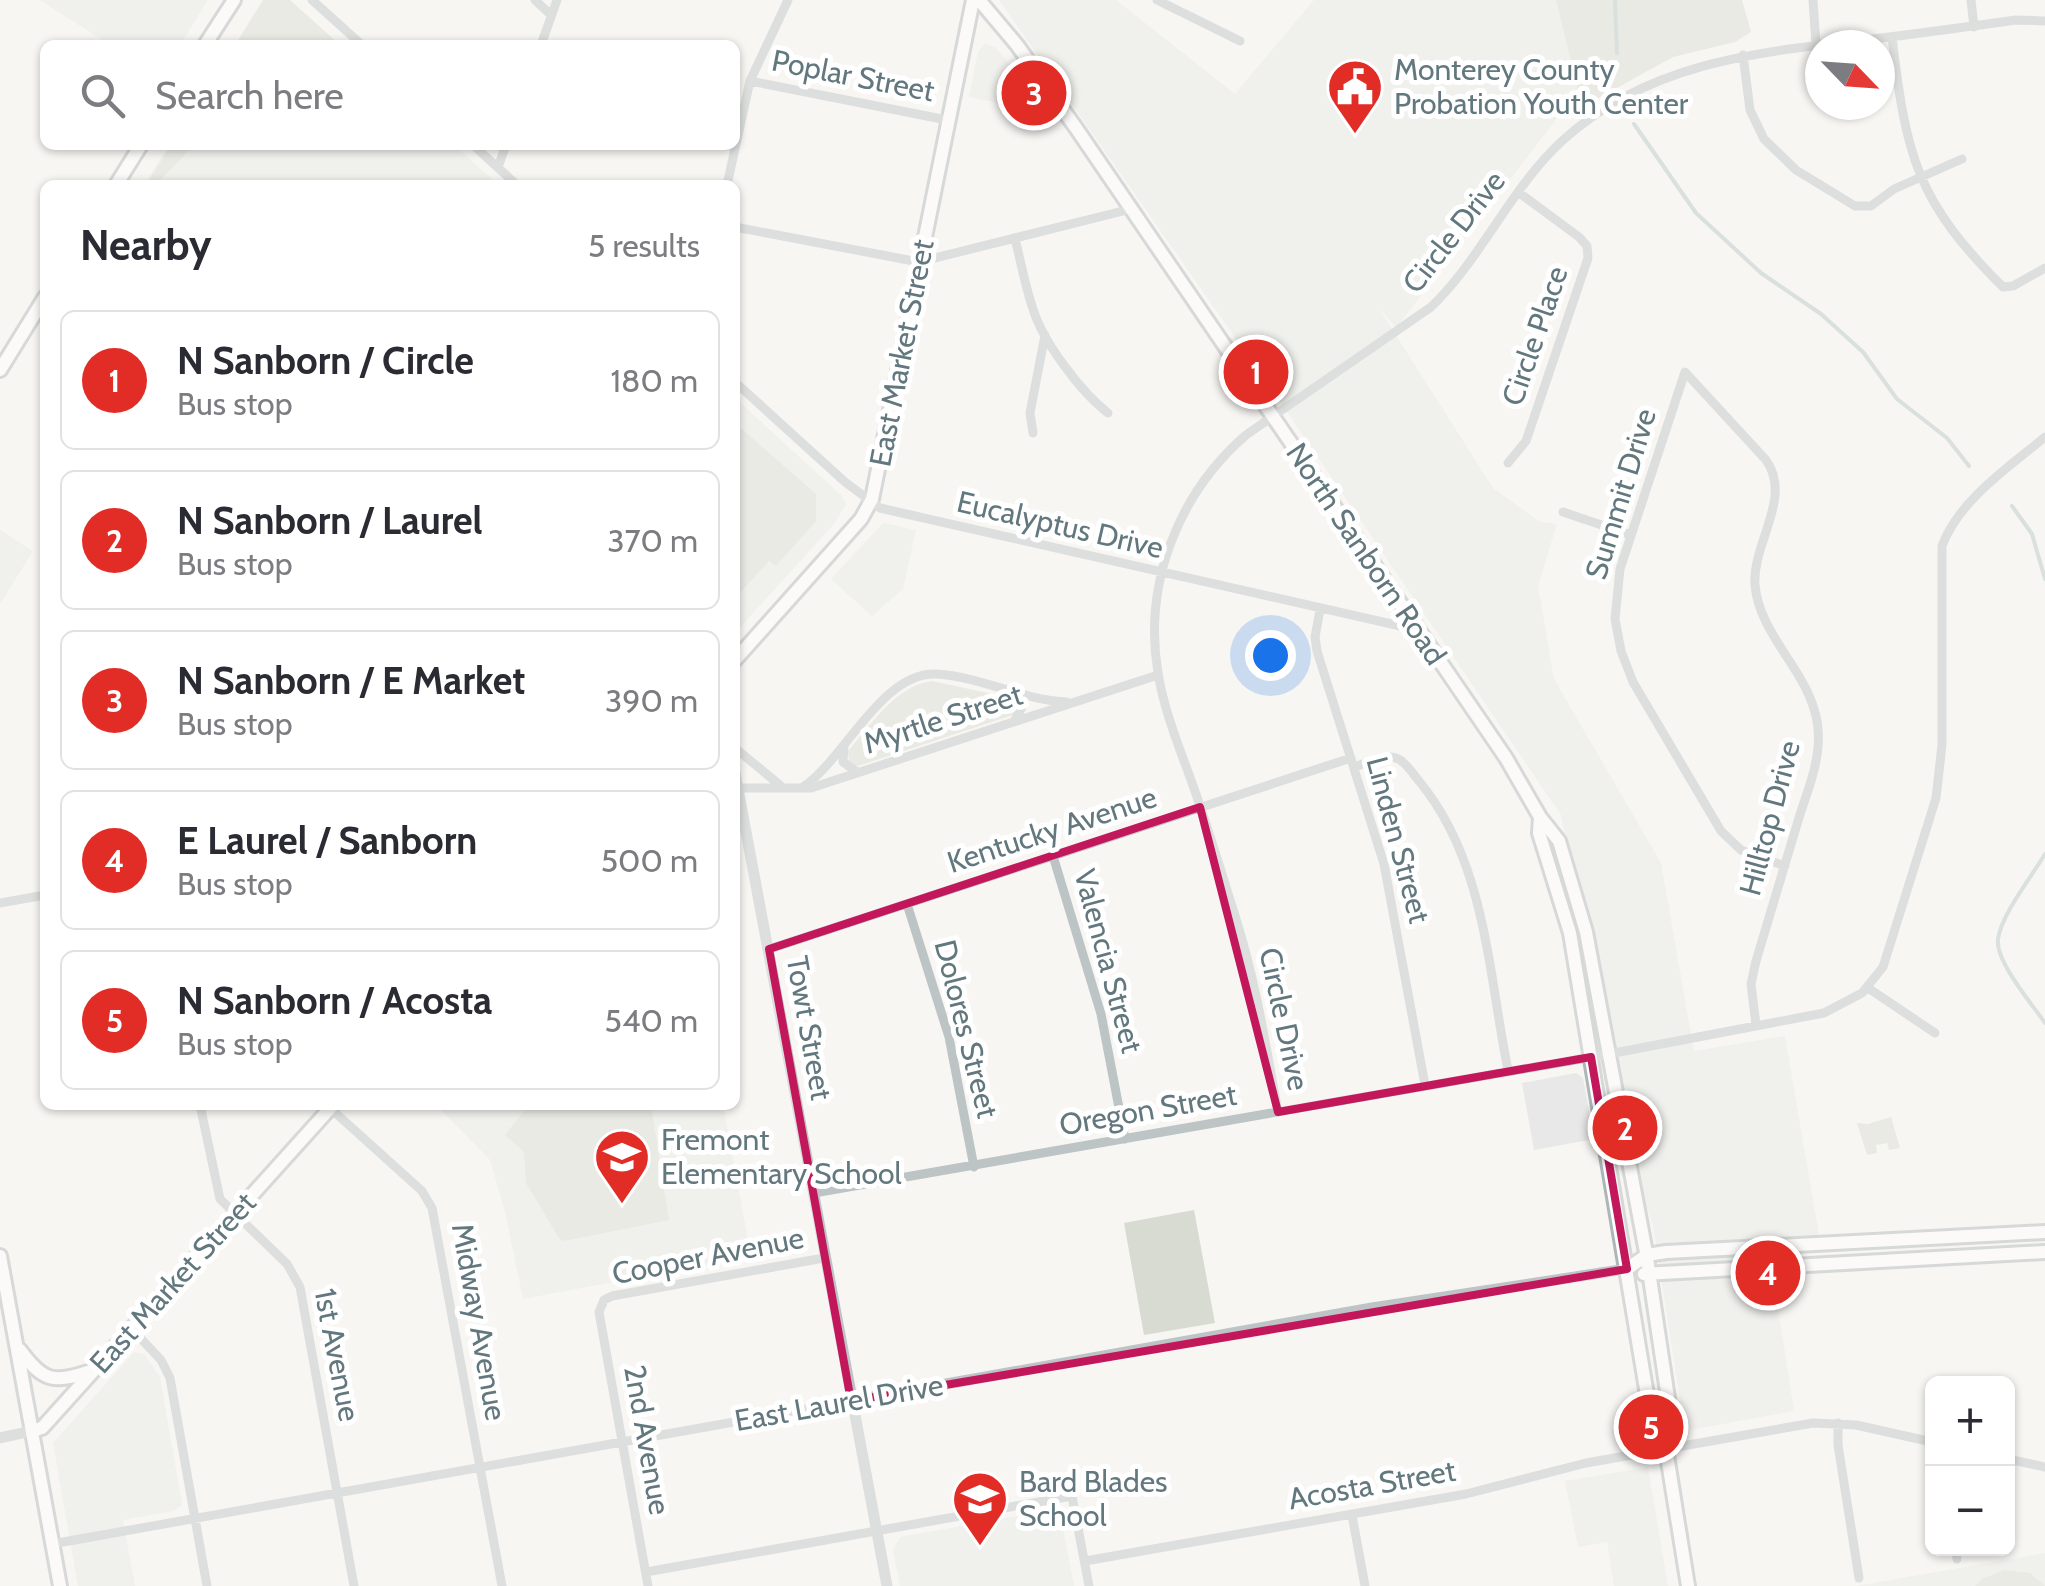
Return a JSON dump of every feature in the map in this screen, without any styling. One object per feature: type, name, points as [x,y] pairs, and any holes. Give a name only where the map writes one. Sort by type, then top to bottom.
[{"type":"main road","points":[[208,40],[234,0]]},
{"type":"main road","name":"East Market Street","points":[[740,654],[861,519],[870,503],[878,480],[947,120],[976,0]]},
{"type":"main road","name":"North Sanborn Road","points":[[976,0],[1027,58],[1559,841],[1571,873],[1646,1255],[1671,1418],[1666,1449],[1688,1586]]},
{"type":"main road","points":[[119,180],[139,150]]},
{"type":"main road","points":[[0,370],[40,305]]},
{"type":"main road","name":"North Sanborn Road","points":[[1540,818],[1539,832],[1570,933],[1652,1425],[1656,1438],[1666,1449]]},
{"type":"main road","name":"East Market Street","points":[[32,1432],[42,1428],[327,1110]]},
{"type":"main road","points":[[1646,1255],[2045,1232]]},
{"type":"main road","name":"East Laurel Drive","points":[[1627,1269],[1649,1274],[2045,1252]]},
{"type":"main road","name":"East Laurel Drive","points":[[1627,1269],[1646,1255]]},
{"type":"main road","points":[[0,1256],[60,1586]]},
{"type":"main road","points":[[16,1344],[34,1369],[48,1378],[64,1379],[94,1370]]},
{"type":"street","points":[[312,0],[356,40]]},
{"type":"street","points":[[534,0],[552,15]]},
{"type":"street","points":[[543,40],[556,0]]},
{"type":"street","points":[[740,128],[750,81],[788,0]]},
{"type":"street","points":[[1157,0],[1240,41]]},
{"type":"street","points":[[1813,0],[1815,30]]},
{"type":"street","points":[[1971,0],[1974,27]]},
{"type":"street","name":"Circle Drive","points":[[1895,37],[2016,20],[2045,21]]},
{"type":"street","name":"Circle Drive","points":[[1278,1112],[1251,969],[1158,674],[1154,625],[1172,536],[1194,492],[1234,445],[1431,307],[1562,141],[1617,100],[1680,71],[1743,56],[1805,48]]},
{"type":"street","points":[[1743,56],[1748,100],[1756,125],[1774,150],[1796,170],[1864,208],[1962,159]]},
{"type":"street","points":[[1895,60],[1904,127],[1920,177],[1952,232],[2004,286],[2014,286],[2045,268]]},
{"type":"street","name":"Poplar Street","points":[[750,81],[947,120]]},
{"type":"street","points":[[478,150],[511,180]]},
{"type":"street","points":[[498,168],[504,150]]},
{"type":"street","points":[[729,180],[735,150]]},
{"type":"street","name":"Circle Place","points":[[1508,463],[1526,441],[1588,258],[1579,237],[1518,192]]},
{"type":"street","points":[[740,228],[919,262],[1132,210]]},
{"type":"street","points":[[1015,239],[1033,312],[1045,335],[1091,400],[1108,413]]},
{"type":"street","points":[[1033,434],[1030,412],[1045,335]]},
{"type":"street","name":"Summit Drive","points":[[1685,372],[1618,580],[1618,641],[1634,682],[1726,838],[1746,853],[1785,866]]},
{"type":"street","name":"Hilltop Drive","points":[[1685,372],[1766,460],[1775,477],[1775,499],[1756,561],[1756,589],[1764,617],[1811,700],[1819,738],[1817,758],[1752,974],[1756,1025]]},
{"type":"street","name":"Eucalyptus Drive","points":[[740,386],[870,503],[894,512],[1418,630]]},
{"type":"street","points":[[1935,1033],[1868,988],[1892,946],[1939,786],[1942,546],[1949,529],[1964,511],[2045,437]]},
{"type":"street","points":[[1563,512],[1630,535]]},
{"type":"street","name":"Linden Street","points":[[1320,610],[1317,651],[1390,895],[1425,1086]]},
{"type":"street","points":[[799,789],[810,782],[896,688],[924,674],[1075,701]]},
{"type":"street","name":"Myrtle Street","points":[[740,788],[799,789],[1158,674]]},
{"type":"street","points":[[1008,724],[1022,707],[1018,696],[1009,690]]},
{"type":"street","points":[[845,743],[843,762],[850,770],[861,772]]},
{"type":"street","points":[[740,752],[784,788]]},
{"type":"street","name":"Kentucky Avenue","points":[[769,950],[1200,807],[1353,762],[1399,759],[1433,799],[1458,841],[1477,900],[1508,1070]]},
{"type":"street","name":"Towt Street","points":[[740,788],[886,1586]]},
{"type":"street","name":"Valencia Street","points":[[1053,856],[1102,1014],[1125,1139]]},
{"type":"street","points":[[0,903],[40,896]]},
{"type":"street","name":"Dolores Street","points":[[906,904],[949,1037],[974,1166]]},
{"type":"street","name":"Oregon Street","points":[[814,1193],[1609,1054],[1836,1009],[1868,988]]},
{"type":"street","name":"1st Avenue","points":[[201,1110],[216,1187],[234,1215],[287,1264],[300,1287],[354,1586]]},
{"type":"street","name":"Midway Avenue","points":[[335,1110],[415,1185],[432,1208],[502,1586]]},
{"type":"street","name":"Cooper Avenue","points":[[601,1304],[612,1296],[824,1258]]},
{"type":"street","name":"East Laurel Drive","points":[[52,1544],[1339,1314],[1627,1269]]},
{"type":"street","name":"2nd Avenue","points":[[601,1304],[599,1312],[648,1586]]},
{"type":"street","points":[[131,1328],[157,1355],[170,1378],[208,1586]]},
{"type":"street","points":[[1838,1422],[1838,1445],[1859,1578]]},
{"type":"street","name":"Acosta Street","points":[[1085,1561],[1487,1490],[1576,1465],[1774,1429],[1838,1422],[1925,1441]]},
{"type":"street","points":[[0,1438],[32,1432]]},
{"type":"street","points":[[2015,1461],[2045,1467]]},
{"type":"street","points":[[646,1572],[1072,1496],[1090,1586]]},
{"type":"street","points":[[1352,1515],[1366,1586]]},
{"type":"highlighted area","points":[[1200,807],[1278,1112],[1591,1057],[1627,1269],[851,1401],[769,949]]},
{"type":"shaded area","points":[[40,0],[208,0],[183,40],[102,40]]},
{"type":"shaded area","points":[[263,0],[290,0],[334,40],[238,40]]},
{"type":"shaded area","points":[[999,0],[1116,0],[1235,94],[1314,0],[1556,0],[1578,91],[1396,328],[1378,307],[1493,488],[1540,522],[1557,524],[1538,586],[1554,679],[1661,863],[1694,1051],[1785,1036],[1819,1235],[1774,1283],[1794,1411],[1690,1430],[1684,1426],[1653,1225],[1623,1142],[1561,815],[1281,403]]},
{"type":"shaded area","points":[[1556,0],[1742,0],[1751,32],[1735,42],[1673,57],[1586,105],[1578,91]]},
{"type":"shaded area","points":[[984,44],[995,47],[1025,84],[999,103],[969,97],[978,52]]},
{"type":"shaded area","points":[[166,150],[460,150],[493,180],[147,180]]},
{"type":"shaded area","points":[[168,150],[189,150],[160,180],[149,180]]},
{"type":"shaded area","points":[[740,403],[841,495],[846,504],[834,524],[740,627]]},
{"type":"shaded area","points":[[740,427],[816,494],[816,521],[776,566],[769,561],[740,593]]},
{"type":"shaded area","points":[[883,523],[916,530],[903,589],[872,616],[831,579]]},
{"type":"shaded area","points":[[0,530],[33,551],[0,604]]},
{"type":"shaded area","points":[[932,681],[1011,698],[1018,706],[1013,715],[858,766],[849,764],[848,751],[895,698]]},
{"type":"shaded area","points":[[1576,1073],[1583,1078],[1594,1139],[1534,1150],[1522,1083]]},
{"type":"shaded area","name":"Fremont Elementary School","points":[[441,1110],[724,1110],[751,1256],[523,1299],[490,1160]]},
{"type":"shaded area","points":[[525,1110],[652,1110],[669,1220],[564,1241],[526,1183],[524,1152],[505,1135]]},
{"type":"shaded area","points":[[1891,1117],[1900,1148],[1889,1150],[1887,1143],[1876,1145],[1877,1153],[1867,1155],[1857,1123]]},
{"type":"shaded area","points":[[1194,1210],[1215,1323],[1144,1335],[1124,1223]]},
{"type":"shaded area","points":[[134,1352],[144,1354],[160,1377],[182,1505],[173,1511],[123,1520],[135,1586],[78,1586],[53,1443]]},
{"type":"shaded area","points":[[1648,1467],[1668,1586],[1614,1586],[1607,1542],[1578,1547],[1565,1481]]},
{"type":"shaded area","name":"Bard Blades School","points":[[1056,1512],[1061,1518],[1074,1586],[900,1586],[893,1550],[900,1537]]},
{"type":"shaded area","points":[[2045,1553],[2045,1586],[1856,1586]]},
{"type":"shaded area","points":[[2004,1570],[2030,1573],[2045,1586],[1975,1586]]},
{"type":"waterway","points":[[1615,0],[1617,53]]},
{"type":"waterway","points":[[1634,124],[1696,213],[1761,273],[1821,314],[1863,352],[1897,399],[1947,438],[1969,466]]},
{"type":"waterway","points":[[2012,506],[2032,534],[2045,579]]},
{"type":"waterway","points":[[2045,854],[2011,907],[1998,939],[2008,970],[2045,1023]]},
{"type":"place","name":"N Sanborn / E Market","points":[[1034,93]]},
{"type":"place","name":"Monterey County Probation Youth Center","points":[[1355,136]]},
{"type":"place","name":"N Sanborn / Circle","points":[[1256,372]]},
{"type":"place","name":"N Sanborn / Laurel","points":[[1625,1128]]},
{"type":"place","name":"Fremont Elementary School","points":[[622,1206]]},
{"type":"place","name":"E Laurel / Sanborn","points":[[1768,1273]]},
{"type":"place","name":"N Sanborn / Acosta","points":[[1651,1427]]},
{"type":"place","name":"Bard Blades School","points":[[980,1548]]}]
